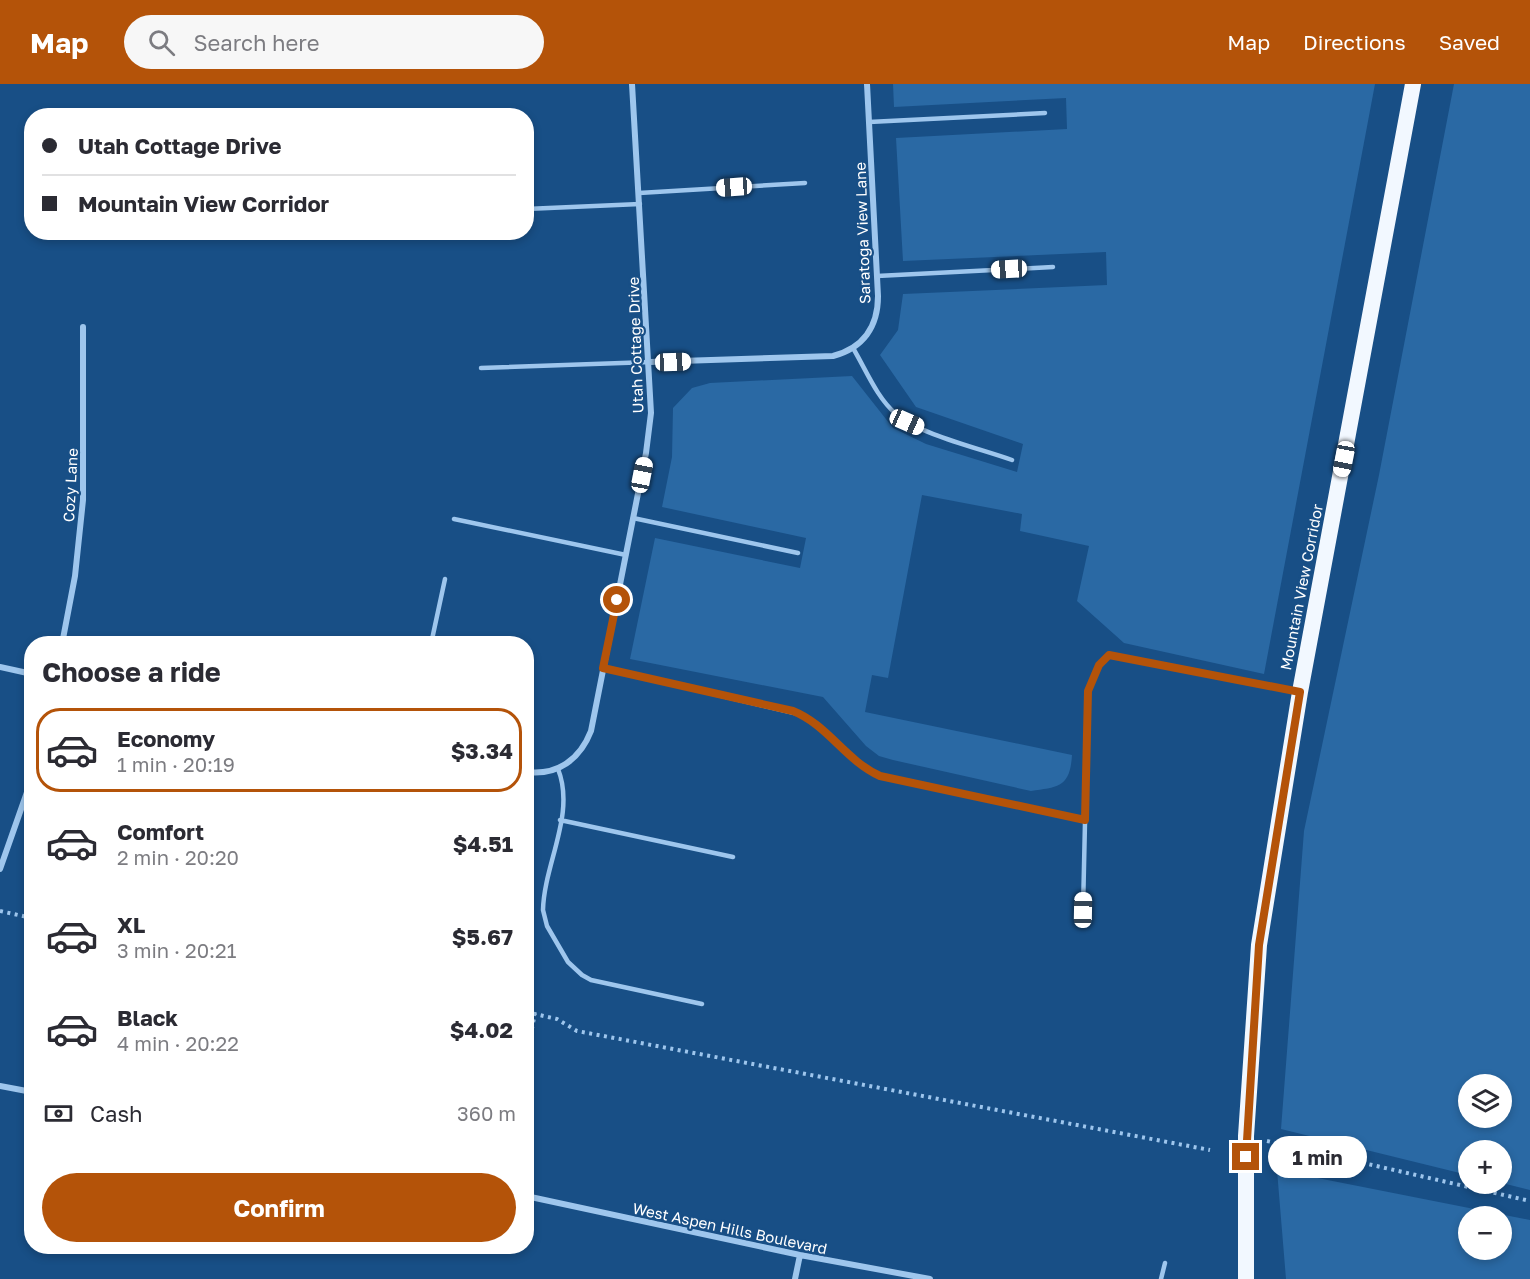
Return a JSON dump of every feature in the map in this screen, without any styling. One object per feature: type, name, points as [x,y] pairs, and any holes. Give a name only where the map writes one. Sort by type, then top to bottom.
[{"type":"highway","name":"Mountain View Corridor","points":[[1246,1279],[1246,1136],[1259,945],[1300,692],[1413,84]]},
{"type":"street","name":"Utah Cottage Drive","points":[[558,769],[578,754],[586,743],[649,433],[650,362],[632,84]]},
{"type":"street","name":"Saratoga View Lane","points":[[853,348],[861,342],[875,322],[878,309],[867,84]]},
{"type":"street","name":"Cozy Lane","points":[[64,636],[75,576],[83,501],[83,327]]},
{"type":"street","points":[[650,362],[833,356],[853,348]]},
{"type":"street","points":[[0,668],[24,672]]},
{"type":"street","points":[[534,772],[558,769]]},
{"type":"street","points":[[0,869],[24,801]]},
{"type":"street","points":[[0,1086],[24,1090]]},
{"type":"street","name":"West Aspen Hills Boulevard","points":[[534,1198],[800,1256],[930,1279]]},
{"type":"street","points":[[795,1279],[800,1256]]},
{"type":"lane","points":[[869,122],[1045,113]]},
{"type":"lane","points":[[639,193],[805,183]]},
{"type":"lane","points":[[534,209],[640,204]]},
{"type":"lane","points":[[877,276],[1053,267]]},
{"type":"lane","points":[[853,348],[883,399],[896,415],[919,428],[1012,460]]},
{"type":"lane","points":[[481,368],[650,362]]},
{"type":"lane","points":[[633,518],[798,554]]},
{"type":"lane","points":[[454,519],[626,555]]},
{"type":"lane","points":[[433,636],[445,579]]},
{"type":"lane","points":[[1083,910],[1088,691],[1099,665],[1109,655],[1300,692]]},
{"type":"lane","points":[[603,668],[793,711],[813,720],[853,761],[880,776],[1085,820]]},
{"type":"lane","points":[[558,769],[564,791],[543,910],[547,926],[568,962],[591,980],[702,1004]]},
{"type":"lane","points":[[560,820],[733,857]]},
{"type":"lane","points":[[1161,1279],[1165,1263]]},
{"type":"path","points":[[0,911],[24,916]]},
{"type":"path","points":[[534,1022],[536,1013],[557,1019],[577,1030],[1210,1150]]},
{"type":"path","points":[[1246,1136],[1530,1201]]},
{"type":"shaded area","points":[[893,84],[1375,84],[1264,674],[1124,643],[1077,601],[1089,546],[1020,531],[1022,514],[922,495],[888,678],[872,675],[865,712],[1072,755],[1066,779],[1061,784],[1049,788],[1031,791],[879,756],[866,746],[823,697],[630,659],[655,538],[800,568],[806,538],[662,507],[672,457],[673,408],[692,388],[710,383],[852,376],[893,428],[926,444],[1017,472],[1023,444],[916,407],[880,355],[898,330],[903,294],[1107,285],[1106,252],[903,261],[896,138],[1067,129],[1066,98],[894,107]]},
{"type":"shaded area","points":[[1454,84],[1530,84],[1530,1190],[1512,1186],[1512,1140],[1458,1140],[1458,1173],[1281,1129],[1304,831],[1379,475]]},
{"type":"shaded area","points":[[1277,1170],[1459,1206],[1458,1260],[1512,1260],[1512,1216],[1530,1220],[1530,1279],[1286,1279]]},
{"type":"route","points":[[617,600],[603,668],[793,711],[813,720],[853,761],[880,776],[1085,820],[1088,691],[1099,665],[1109,655],[1300,692],[1259,945],[1246,1157]]}]
